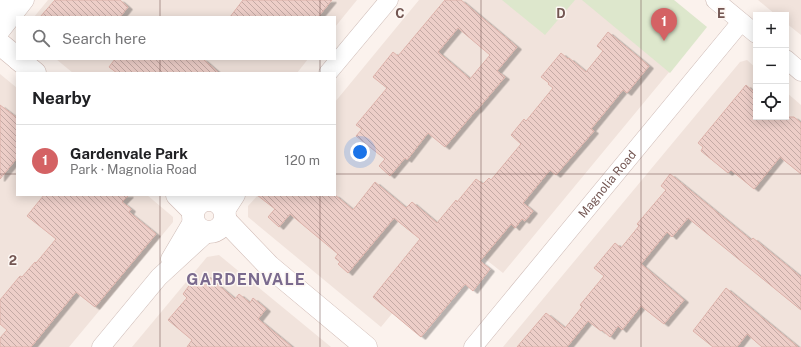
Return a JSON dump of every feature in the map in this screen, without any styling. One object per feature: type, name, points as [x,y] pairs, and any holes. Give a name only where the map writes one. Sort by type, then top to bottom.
[{"type":"street","points":[[0,11],[11,0]]},
{"type":"street","points":[[0,32],[25,0]]},
{"type":"street","points":[[329,72],[389,0]]},
{"type":"street","points":[[715,0],[753,32]]},
{"type":"street","name":"Magnolia Road","points":[[473,347],[741,22]]},
{"type":"street","points":[[0,44],[16,56]]},
{"type":"street","points":[[20,60],[34,72]]},
{"type":"street","points":[[789,62],[801,72]]},
{"type":"street","points":[[179,196],[211,210],[269,266],[366,347]]},
{"type":"street","points":[[101,347],[159,277],[211,210]]},
{"type":"shaded area","points":[[48,0],[357,0],[336,26],[336,16],[35,16]]},
{"type":"shaded area","points":[[419,0],[586,0],[670,71],[503,273],[456,236],[381,327],[248,217],[248,206],[257,196],[336,196],[336,101]]},
{"type":"shaded area","points":[[758,0],[801,0],[801,35],[789,25],[789,12],[772,12]]},
{"type":"shaded area","points":[[57,60],[307,60],[298,72],[72,72]]},
{"type":"shaded area","points":[[747,60],[753,65],[753,120],[789,120],[789,95],[801,105],[801,347],[503,347],[740,62]]},
{"type":"shaded area","points":[[0,74],[16,87],[16,196],[148,196],[173,217],[173,222],[69,347],[0,347]]},
{"type":"shaded area","points":[[219,255],[331,347],[132,347],[207,257]]},
{"type":"green space","points":[[502,0],[575,0],[545,35]]},
{"type":"green space","points":[[582,0],[674,0],[707,27],[670,73]]},
{"type":"building","points":[[55,0],[120,0],[128,7],[121,16],[41,16]]},
{"type":"building","points":[[243,0],[332,0],[319,16],[231,16]]},
{"type":"building","points":[[445,0],[461,0],[517,47],[497,71],[505,77],[445,147],[428,133],[407,160],[405,158],[390,176],[379,166],[385,159],[356,136],[362,129],[356,125],[387,88],[373,77],[393,52],[398,56]],"holes":[[[458,28],[490,55],[470,79],[438,52]]]},
{"type":"building","points":[[608,32],[649,66],[627,93],[623,90],[591,129],[594,131],[556,175],[550,170],[523,203],[533,211],[525,221],[522,219],[515,228],[511,224],[480,261],[490,269],[473,291],[465,284],[421,337],[373,297],[420,239],[394,218],[348,273],[338,264],[340,262],[335,258],[338,254],[290,214],[279,227],[268,217],[275,209],[258,196],[336,196],[353,210],[375,182],[406,208],[412,202],[437,223],[476,179],[483,184],[489,178],[491,180],[521,144],[511,135],[524,119],[526,121],[553,88],[541,77],[561,53],[586,72],[603,51],[597,46]]},
{"type":"building","points":[[114,60],[204,60],[218,72],[116,72],[109,67]]},
{"type":"building","points":[[746,85],[753,91],[753,120],[789,120],[789,117],[794,117],[801,123],[801,174],[780,157],[754,189],[731,170],[728,173],[701,151],[703,147],[698,143]]},
{"type":"building","points":[[0,105],[16,117],[16,159],[0,179]]},
{"type":"building","points":[[670,174],[751,240],[753,238],[801,277],[801,310],[688,218],[672,237],[667,232],[641,264],[684,300],[664,324],[641,306],[622,330],[618,326],[610,337],[588,321],[567,347],[517,347],[546,313],[565,328],[582,307],[580,305],[604,276],[594,268],[615,243],[621,248],[639,226],[637,224],[666,190],[661,186]]},
{"type":"building","points":[[43,196],[128,196],[122,202],[131,209],[129,212],[156,234],[95,307],[76,292],[31,347],[0,347],[0,338],[7,330],[0,324],[0,300],[20,276],[22,277],[35,262],[36,263],[56,239],[27,216]]},
{"type":"building","points":[[206,275],[235,299],[239,294],[250,303],[253,298],[266,309],[258,319],[292,347],[187,347],[192,340],[168,320],[187,298],[183,294],[191,283],[196,287]]},
{"type":"building","points":[[726,288],[798,347],[762,347],[747,334],[737,347],[713,347],[693,331]]},
{"type":"place","name":"Gardenvale Park","points":[[664,41]]},
{"type":"district","name":"GARDENVALE","points":[[246,279]]}]
